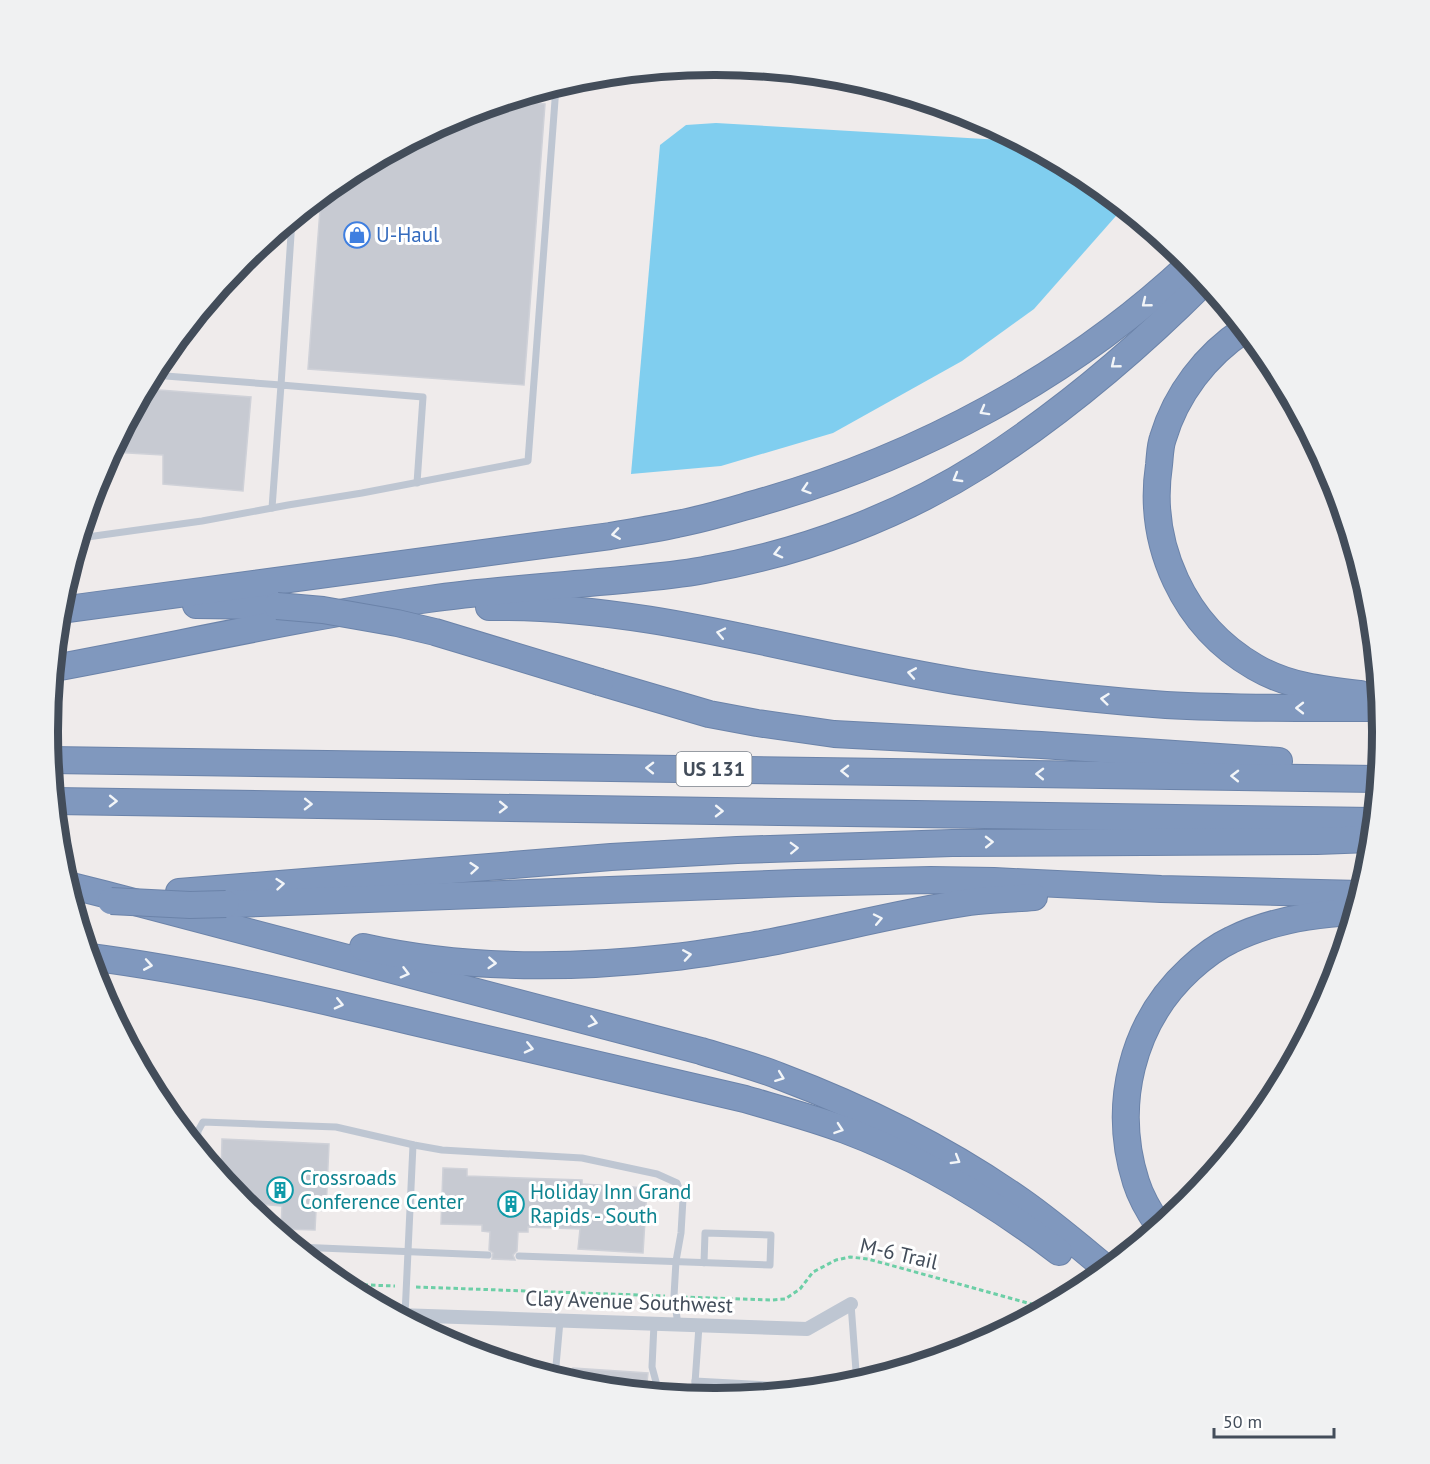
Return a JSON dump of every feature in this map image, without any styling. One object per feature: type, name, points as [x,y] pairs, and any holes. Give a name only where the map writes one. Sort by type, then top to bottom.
[{"type":"highway","points":[[70,611],[621,534],[678,524],[806,489],[873,465],[943,434],[1019,392],[1064,365],[1108,333],[1182,271]]},
{"type":"highway","points":[[281,614],[368,608],[439,597],[661,576],[710,569],[784,552],[842,533],[884,516],[945,485],[1018,439],[1123,357],[1198,288]]},
{"type":"highway","points":[[1238,334],[1204,363],[1179,400],[1163,438],[1156,483],[1156,508],[1159,535],[1167,561],[1178,585],[1196,614],[1214,636],[1255,667],[1297,684],[1329,691],[1370,695]]},
{"type":"highway","points":[[70,611],[214,605],[281,614],[518,606],[562,609],[652,619],[968,683],[1167,705],[1371,708]]},
{"type":"highway","points":[[62,666],[281,614],[323,610],[435,632],[709,714],[757,723],[834,734],[1041,745],[1370,768]]},
{"type":"highway","name":"US 131","points":[[59,760],[1370,779]]},
{"type":"highway","name":"US 131","points":[[62,801],[1366,821]]},
{"type":"highway","points":[[81,902],[611,857],[737,850],[952,843],[1362,839]]},
{"type":"highway","points":[[108,898],[190,904],[226,904],[931,880],[1351,894]]},
{"type":"highway","points":[[78,888],[108,898],[690,1048],[778,1076],[849,1104],[922,1140],[1020,1201],[1100,1263]]},
{"type":"highway","points":[[108,898],[291,930],[383,951],[446,960],[526,965],[604,964],[669,958],[763,943],[971,902],[1161,889]]},
{"type":"highway","points":[[1155,1220],[1136,1184],[1128,1151],[1125,1115],[1129,1077],[1139,1042],[1156,1009],[1178,981],[1202,958],[1229,940],[1290,919],[1346,913]]},
{"type":"highway","points":[[99,958],[202,975],[317,999],[745,1099],[795,1114],[846,1131],[901,1154],[973,1192],[1088,1273]]},
{"type":"street","name":"Clay Avenue Southwest","points":[[414,1315],[807,1329],[852,1304]]},
{"type":"lane","points":[[88,537],[202,521],[362,494],[528,461],[555,96]]},
{"type":"lane","points":[[272,508],[291,230]]},
{"type":"lane","points":[[164,376],[423,398],[417,483]]},
{"type":"lane","points":[[198,1136],[202,1122],[336,1127],[442,1150],[582,1158],[657,1174],[677,1183],[683,1199],[674,1296],[678,1325]]},
{"type":"lane","points":[[403,1309],[409,1252],[413,1145]]},
{"type":"lane","points":[[519,1256],[676,1262],[704,1263],[770,1265],[771,1235],[705,1233],[704,1263]]},
{"type":"lane","points":[[308,1248],[488,1255]]},
{"type":"lane","points":[[852,1304],[856,1373]]},
{"type":"lane","points":[[431,1324],[432,1316]]},
{"type":"lane","points":[[556,1369],[560,1321]]},
{"type":"lane","points":[[654,1324],[652,1366],[657,1386]]},
{"type":"lane","points":[[695,1388],[699,1326]]},
{"type":"lane","points":[[695,1382],[773,1386]]},
{"type":"path","name":"M-6 Trail","points":[[684,1297],[785,1299],[800,1289],[813,1272],[836,1260],[850,1257],[868,1259],[1035,1305]]},
{"type":"path","points":[[361,1285],[396,1286]]},
{"type":"path","points":[[417,1287],[664,1296]]},
{"type":"water","points":[[716,123],[998,140],[1043,163],[1118,214],[1034,309],[962,361],[833,433],[721,466],[631,474],[660,145],[686,125]]},
{"type":"building","points":[[529,103],[545,104],[524,385],[308,369],[320,207],[387,163],[464,125]]},
{"type":"building","points":[[155,390],[251,397],[243,491],[163,484],[163,455],[121,453]]},
{"type":"building","name":"Crossroads Conference Center","points":[[222,1139],[329,1144],[326,1211],[316,1210],[315,1230],[286,1229],[281,1225],[282,1206],[260,1204],[221,1165]]},
{"type":"building","name":"Holiday Inn Grand Rapids - South","points":[[443,1168],[467,1169],[467,1176],[582,1180],[582,1184],[647,1188],[643,1253],[578,1249],[580,1229],[528,1227],[528,1232],[518,1232],[517,1251],[513,1255],[515,1260],[492,1259],[493,1253],[489,1250],[490,1232],[482,1231],[482,1225],[441,1224]]},
{"type":"building","points":[[573,1368],[648,1373],[647,1385],[573,1373]]},
{"type":"place","name":"U-Haul","points":[[357,235]]},
{"type":"place","name":"Crossroads Conference Center","points":[[280,1190]]},
{"type":"place","name":"Holiday Inn Grand Rapids - South","points":[[511,1204]]}]
